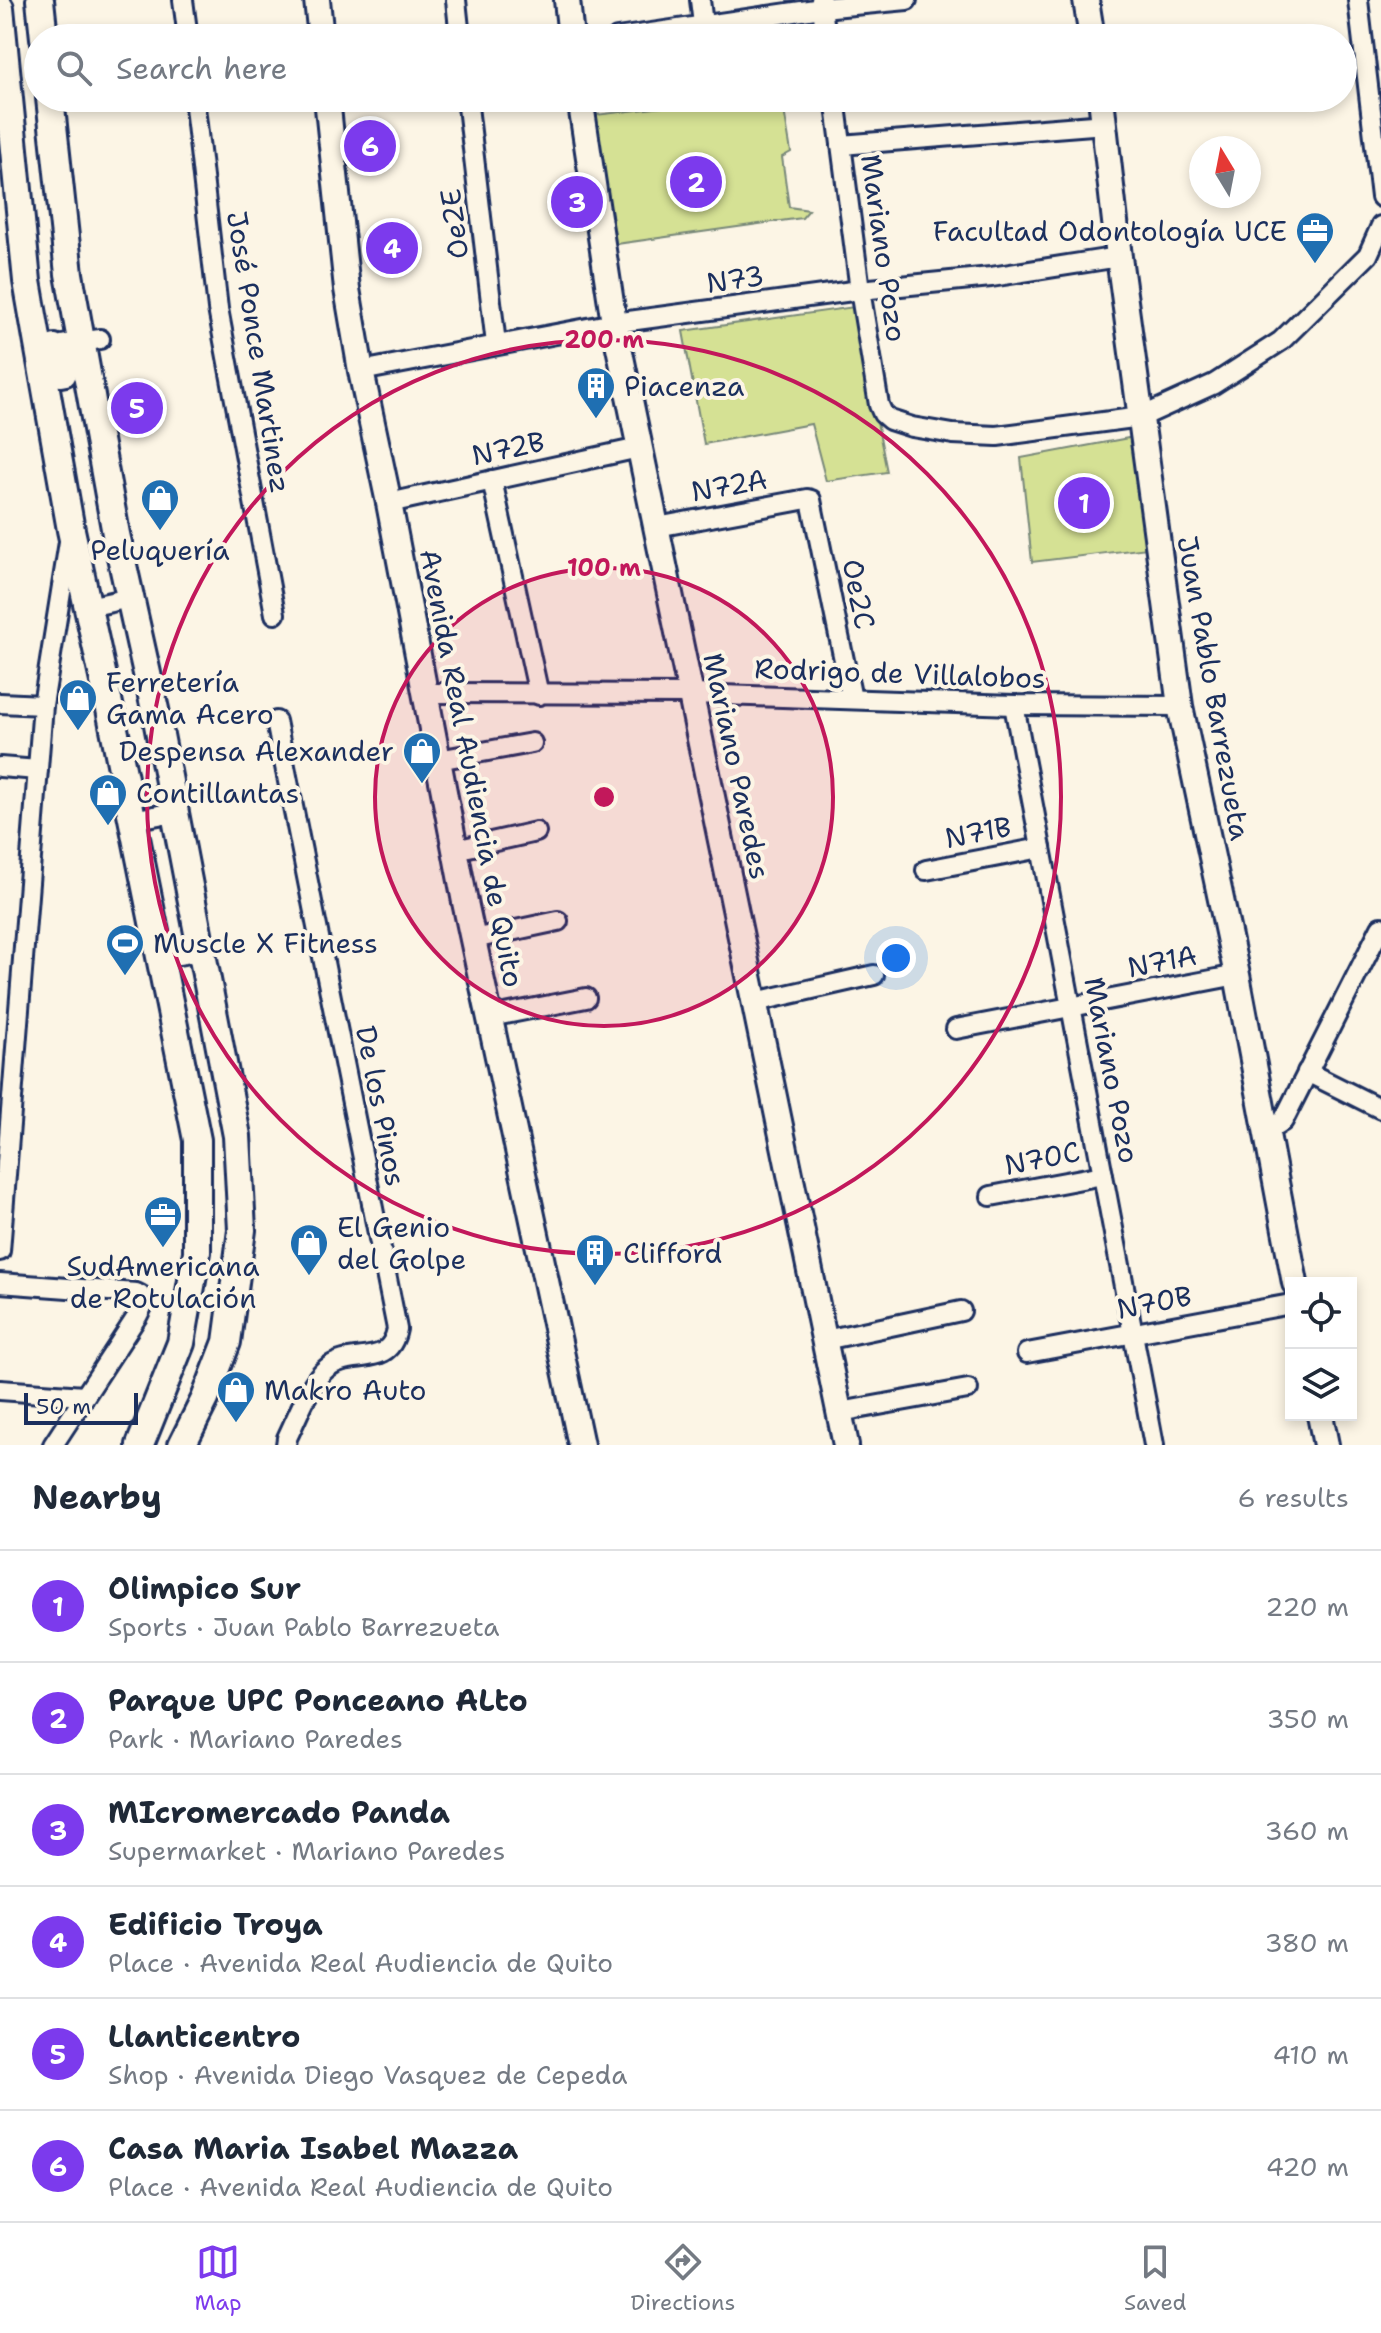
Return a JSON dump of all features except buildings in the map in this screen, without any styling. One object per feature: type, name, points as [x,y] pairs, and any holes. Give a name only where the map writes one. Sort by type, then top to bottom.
[{"type":"main road","points":[[40,0],[43,24]]},
{"type":"main road","points":[[317,0],[320,24]]},
{"type":"main road","points":[[567,0],[570,24]]},
{"type":"main road","points":[[1086,0],[1090,24]]},
{"type":"main road","points":[[0,8],[27,281],[71,530],[197,1140],[197,1252],[181,1343],[140,1445]]},
{"type":"main road","points":[[52,112],[69,274],[91,340],[116,534],[175,812],[237,1136],[242,1230],[227,1342],[205,1399],[182,1445]]},
{"type":"main road","name":"Avenida Real Audiencia de Quito","points":[[328,112],[347,289],[361,371],[473,939],[581,1445]]},
{"type":"main road","name":"Mariano Paredes","points":[[582,112],[614,323],[828,1339],[846,1445]]},
{"type":"main road","name":"Juan Pablo Barrezueta","points":[[1103,112],[1119,257],[1180,706],[1237,975],[1294,1277]]},
{"type":"main road","points":[[1321,1421],[1326,1445]]},
{"type":"street","points":[[183,0],[186,24]]},
{"type":"street","points":[[456,0],[459,24]]},
{"type":"street","points":[[700,0],[703,24],[822,4],[907,0]]},
{"type":"street","points":[[1358,0],[1381,197]]},
{"type":"street","points":[[822,4],[824,24]]},
{"type":"street","name":"José Ponce Martinez","points":[[196,112],[218,309],[275,614]]},
{"type":"street","name":"Oe2E","points":[[469,112],[496,344]]},
{"type":"street","name":"Mariano Pozo","points":[[837,112],[860,290],[883,414],[890,420],[912,427],[953,434],[997,436],[1141,417]]},
{"type":"street","points":[[841,145],[1105,124]]},
{"type":"street","points":[[1141,417],[1214,384],[1281,341],[1374,258],[1381,226]]},
{"type":"street","name":"N73","points":[[361,371],[614,323],[860,290],[991,277],[1119,257]]},
{"type":"street","points":[[38,344],[45,342],[52,379],[56,378],[52,345],[55,344],[61,377],[66,376],[62,345],[91,340]]},
{"type":"street","name":"N72B","points":[[389,503],[639,448]]},
{"type":"street","points":[[492,480],[539,695]]},
{"type":"street","name":"N72A","points":[[657,527],[811,500]]},
{"type":"street","name":"Oe2C","points":[[811,500],[852,699]]},
{"type":"street","points":[[0,1251],[43,705],[71,530]]},
{"type":"street","points":[[88,607],[130,598]]},
{"type":"street","name":"Rodrigo de Villalobos","points":[[425,693],[692,694],[1014,705],[1180,706]]},
{"type":"street","points":[[0,703],[43,705]]},
{"type":"street","name":"Mariano Pozo","points":[[1014,705],[1154,1445]]},
{"type":"street","name":"De los Pinos","points":[[276,721],[397,1329],[395,1340],[382,1353],[337,1361],[325,1369],[316,1381],[286,1445]]},
{"type":"street","points":[[438,760],[532,743]]},
{"type":"street","points":[[0,767],[38,770]]},
{"type":"street","points":[[132,820],[175,812]]},
{"type":"street","points":[[455,850],[536,832]]},
{"type":"street","name":"N71B","points":[[926,870],[1041,848]]},
{"type":"street","points":[[473,939],[558,921]]},
{"type":"street","points":[[1267,1128],[1283,1121],[1381,927]]},
{"type":"street","points":[[160,958],[202,951]]},
{"type":"street","points":[[755,1002],[874,975]]},
{"type":"street","name":"N71A","points":[[956,1029],[1237,975]]},
{"type":"street","points":[[490,1017],[586,998]]},
{"type":"street","points":[[1307,1072],[1381,1109]]},
{"type":"street","name":"N70C","points":[[991,1196],[1103,1175]]},
{"type":"street","points":[[0,1283],[140,1295],[142,1307],[138,1315],[53,1445]]},
{"type":"street","name":"N70B","points":[[1027,1353],[1285,1305]]},
{"type":"street","points":[[828,1339],[961,1311]]},
{"type":"street","points":[[840,1412],[968,1389]]},
{"type":"street","points":[[0,1390],[84,1396]]},
{"type":"green space","points":[[621,112],[784,112],[791,152],[782,157],[789,207],[809,210],[802,218],[616,244],[595,115]]},
{"type":"green space","points":[[854,307],[887,472],[826,481],[811,424],[704,444],[683,331]]},
{"type":"green space","points":[[1134,437],[1148,548],[1032,562],[1021,458]]},
{"type":"place","name":"Casa Maria Isabel Mazza","points":[[370,146]]},
{"type":"place","name":"Parque UPC Ponceano ALto","points":[[696,182]]},
{"type":"place","name":"MIcromercado Panda","points":[[577,202]]},
{"type":"place","name":"Edificio Troya","points":[[392,248]]},
{"type":"place","name":"Facultad Odontología UCE","points":[[1315,265]]},
{"type":"place","name":"Llanticentro","points":[[137,408]]},
{"type":"place","name":"Piacenza","points":[[596,420]]},
{"type":"place","name":"Olimpico Sur","points":[[1084,503]]},
{"type":"place","name":"Peluquería","points":[[160,532]]},
{"type":"place","name":"Ferretería Gama Acero","points":[[78,732]]},
{"type":"place","name":"Despensa Alexander","points":[[422,785]]},
{"type":"place","name":"Contillantas","points":[[108,827]]},
{"type":"place","name":"Muscle X Fitness","points":[[125,977]]},
{"type":"place","name":"SudAmericana de Rotulación","points":[[163,1249]]},
{"type":"place","name":"El Genio del Golpe","points":[[309,1277]]},
{"type":"place","name":"Clifford","points":[[595,1287]]},
{"type":"place","name":"Makro Auto","points":[[236,1424]]}]
